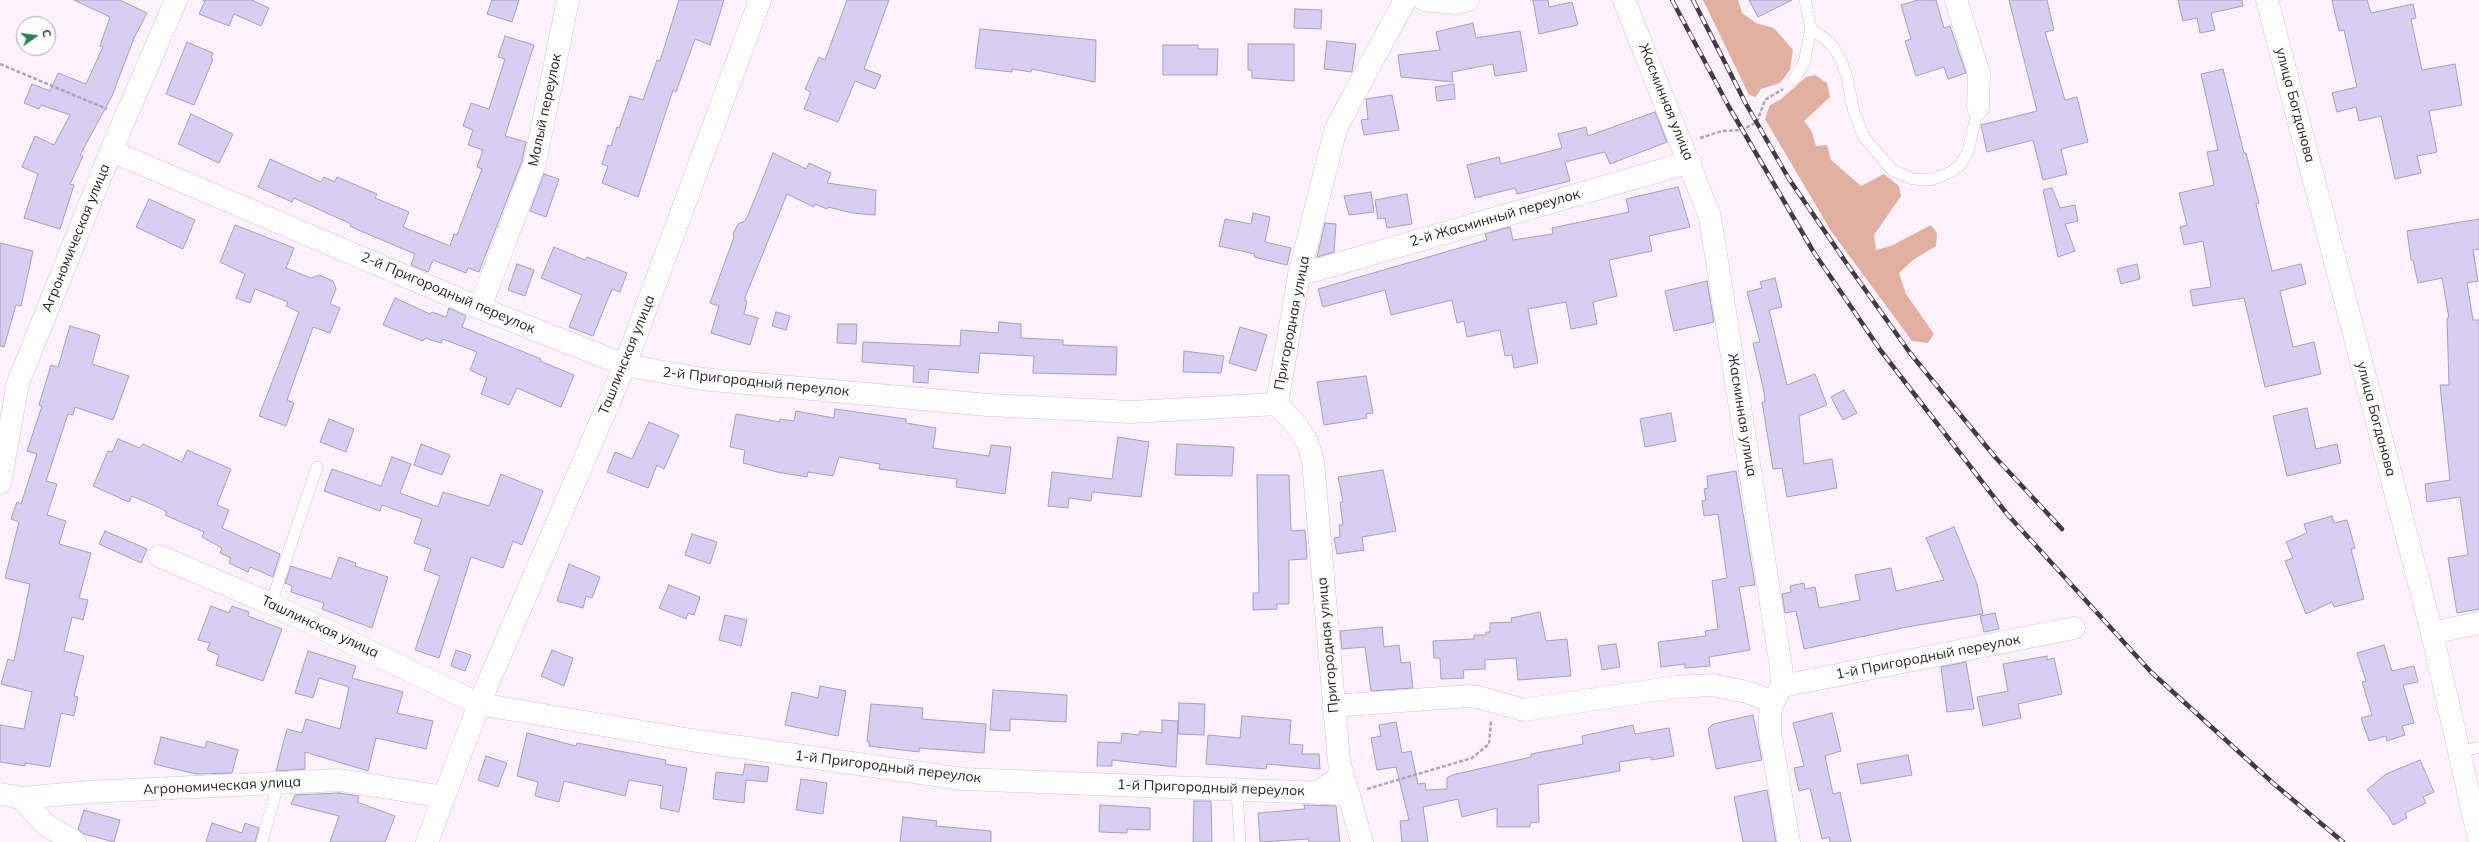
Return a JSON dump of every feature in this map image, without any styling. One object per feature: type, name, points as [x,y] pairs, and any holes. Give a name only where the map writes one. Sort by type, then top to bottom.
[{"type":"street","name":"Агрономическая улица","points":[[0,483],[18,383],[111,151],[176,0]]},
{"type":"street","name":"Малый переулок","points":[[480,308],[535,162],[568,0]]},
{"type":"street","name":"Ташлинская улица","points":[[427,842],[479,704],[625,365],[760,0]]},
{"type":"street","name":"Пригородная улица","points":[[1362,842],[1339,761],[1333,706],[1313,461],[1307,442],[1297,426],[1276,404],[1299,275],[1336,128],[1405,0]]},
{"type":"street","points":[[1424,0],[1455,3],[1468,0]]},
{"type":"street","name":"Жасминная улица","points":[[1624,0],[1710,216],[1781,667],[1777,694],[1770,716],[1770,732],[1789,842]]},
{"type":"street","points":[[1956,0],[1979,74],[1978,108]]},
{"type":"street","name":"улица Богданова","points":[[2268,0],[2432,633],[2458,753],[2479,839]]},
{"type":"street","name":"2-й Пригородный переулок","points":[[111,151],[480,308],[625,365],[702,379],[988,405],[1132,412],[1276,404]]},
{"type":"street","name":"2-й Жасминный переулок","points":[[1299,275],[1687,155]]},
{"type":"street","name":"Ташлинская улица","points":[[159,556],[271,604],[479,704]]},
{"type":"street","points":[[2432,633],[2479,623]]},
{"type":"street","name":"1-й Пригородный переулок","points":[[1777,694],[2074,628]]},
{"type":"street","points":[[1333,706],[1468,696],[1478,697],[1497,704],[1524,710],[1676,687],[1712,685],[1746,692],[1777,694]]},
{"type":"street","name":"1-й Пригородный переулок","points":[[479,704],[691,740],[963,779],[1349,794]]},
{"type":"street","name":"Агрономическая улица","points":[[0,794],[21,798],[89,792],[340,780],[444,797]]},
{"type":"street","points":[[21,798],[46,825],[75,842]]},
{"type":"lane","points":[[1794,80],[1804,63],[1811,28],[1805,0]]},
{"type":"lane","points":[[1811,28],[1832,45],[1847,77],[1854,112],[1864,137],[1892,170],[1913,179],[1931,180],[1951,172],[1961,164],[1968,151],[1978,108]]},
{"type":"lane","points":[[271,604],[317,467]]},
{"type":"lane","points":[[2458,753],[2479,747]]},
{"type":"lane","points":[[1306,792],[1318,787],[1332,776],[1339,761]]},
{"type":"lane","points":[[262,842],[278,784]]},
{"type":"lane","points":[[1237,789],[1240,842]]},
{"type":"path","points":[[0,64],[126,116]]},
{"type":"path","points":[[1687,155],[1701,137],[1722,131],[1742,130],[1756,122],[1765,100],[1794,80]]},
{"type":"path","points":[[1349,794],[1472,758],[1489,744],[1492,714],[1497,704]]},
{"type":"shaded area","points":[[1703,0],[1738,0],[1742,13],[1756,23],[1774,28],[1793,50],[1790,70],[1780,83],[1761,89],[1756,97],[1749,95]]},
{"type":"shaded area","points":[[1815,75],[1827,83],[1830,97],[1804,121],[1811,130],[1816,146],[1827,145],[1831,160],[1861,186],[1884,174],[1899,186],[1901,196],[1874,235],[1876,250],[1891,246],[1931,225],[1937,233],[1936,246],[1913,260],[1899,273],[1906,294],[1934,334],[1928,343],[1912,341],[1831,231],[1765,119],[1770,105],[1781,99],[1806,77]]},
{"type":"building","points":[[74,0],[120,0],[147,13],[134,38],[112,96],[80,155],[83,156],[70,184],[74,185],[60,229],[24,218],[38,174],[22,167],[35,136],[54,145],[70,115],[41,105],[39,109],[24,103],[32,84],[50,91],[58,73],[86,84],[103,47],[100,46],[110,17]]},
{"type":"building","points":[[203,0],[252,0],[269,8],[261,26],[234,14],[229,26],[199,14],[205,1]]},
{"type":"building","points":[[492,0],[519,0],[512,22],[487,14]]},
{"type":"building","points":[[679,0],[724,0],[710,45],[695,39],[676,92],[673,90],[638,197],[602,183],[608,166],[602,164],[608,145],[611,146],[617,127],[619,128],[630,96],[643,100],[657,60],[660,61]]},
{"type":"building","points":[[847,0],[889,0],[864,69],[881,75],[875,89],[855,81],[838,122],[804,109],[811,92],[805,89],[819,57],[825,60]]},
{"type":"building","points":[[1533,0],[1548,0],[1549,7],[1572,2],[1578,25],[1539,34]]},
{"type":"building","points":[[1749,0],[1792,0],[1758,17]]},
{"type":"building","points":[[1918,0],[1936,0],[1944,28],[1950,26],[1966,73],[1948,79],[1944,67],[1916,76],[1905,41],[1911,39],[1901,5]]},
{"type":"building","points":[[2009,0],[2047,0],[2054,30],[2045,32],[2065,100],[2077,97],[2088,142],[2061,149],[2067,174],[2043,180],[2033,140],[1987,152],[1981,125],[2037,111]]},
{"type":"building","points":[[2178,0],[2242,0],[2243,6],[2211,13],[2215,30],[2200,33],[2197,18],[2183,21]]},
{"type":"building","points":[[2332,0],[2367,0],[2371,13],[2413,4],[2416,18],[2411,19],[2422,70],[2455,64],[2462,105],[2429,111],[2437,152],[2417,156],[2421,173],[2395,179],[2381,116],[2359,121],[2356,107],[2337,112],[2332,93],[2357,87],[2344,30],[2339,31]]},
{"type":"building","points":[[1295,9],[1322,10],[1321,29],[1294,28]]},
{"type":"building","points":[[1473,23],[1476,38],[1520,31],[1527,71],[1495,76],[1493,64],[1452,72],[1453,82],[1401,77],[1398,55],[1440,50],[1436,32]]},
{"type":"building","points":[[980,29],[1096,40],[1095,82],[1032,69],[1031,72],[1012,69],[1012,72],[975,68]]},
{"type":"building","points":[[505,36],[534,45],[505,136],[526,142],[522,161],[479,272],[468,268],[466,273],[433,260],[428,272],[411,265],[415,254],[356,229],[350,226],[351,224],[294,198],[292,202],[258,187],[270,159],[321,182],[324,177],[335,182],[337,177],[377,194],[375,198],[409,212],[403,227],[450,246],[454,234],[457,235],[482,169],[477,167],[483,150],[468,145],[473,130],[463,126],[471,103],[489,109],[505,59],[498,57]]},
{"type":"building","points":[[1327,41],[1356,44],[1352,72],[1324,69]]},
{"type":"building","points":[[187,42],[213,53],[211,58],[213,59],[194,105],[166,94]]},
{"type":"building","points":[[1248,44],[1294,44],[1294,81],[1252,78],[1252,70],[1248,70]]},
{"type":"building","points":[[1163,45],[1198,45],[1198,49],[1218,49],[1217,75],[1163,75]]},
{"type":"building","points":[[2223,69],[2244,153],[2246,153],[2259,203],[2256,204],[2272,271],[2301,264],[2306,284],[2280,291],[2293,347],[2314,342],[2321,374],[2265,387],[2244,298],[2193,306],[2190,290],[2211,287],[2203,241],[2184,245],[2180,227],[2187,225],[2179,193],[2214,185],[2207,152],[2218,150],[2201,74]]},
{"type":"building","points":[[1454,84],[1455,99],[1437,101],[1435,87]]},
{"type":"building","points":[[1392,95],[1399,130],[1364,135],[1361,120],[1368,119],[1366,99]]},
{"type":"building","points":[[1655,112],[1667,142],[1610,164],[1605,152],[1565,162],[1570,181],[1517,194],[1515,188],[1475,198],[1467,165],[1499,157],[1501,164],[1562,148],[1558,134],[1586,127],[1588,136]]},
{"type":"building","points":[[191,114],[233,134],[219,163],[178,144]]},
{"type":"building","points":[[773,153],[806,169],[809,163],[831,173],[827,183],[876,190],[875,215],[852,213],[828,207],[827,209],[815,204],[814,207],[787,194],[744,300],[747,301],[744,314],[758,318],[750,345],[711,333],[719,306],[710,303],[734,237],[733,234],[738,224],[745,221],[749,213]]},
{"type":"building","points":[[544,174],[559,179],[546,217],[530,211]]},
{"type":"building","points":[[1678,187],[1690,227],[1649,236],[1652,251],[1609,260],[1617,296],[1593,302],[1597,324],[1571,329],[1566,302],[1528,309],[1538,363],[1514,368],[1512,355],[1505,356],[1500,330],[1467,337],[1464,321],[1457,323],[1452,300],[1391,315],[1385,290],[1323,307],[1318,289],[1487,240],[1485,234],[1510,227],[1513,240],[1553,234],[1552,228],[1629,212],[1626,199]]},
{"type":"building","points":[[2052,188],[2060,208],[2075,205],[2078,221],[2065,224],[2075,251],[2058,257],[2043,190]]},
{"type":"building","points":[[1371,192],[1374,212],[1349,215],[1344,196]]},
{"type":"building","points":[[1407,194],[1412,224],[1387,228],[1385,218],[1378,219],[1375,200]]},
{"type":"building","points":[[149,199],[195,220],[183,249],[136,227]]},
{"type":"building","points":[[1253,213],[1270,217],[1265,242],[1291,248],[1287,265],[1254,257],[1255,254],[1219,246],[1225,219],[1251,224]]},
{"type":"building","points":[[2479,219],[2479,249],[2473,250],[2478,281],[2467,283],[2473,320],[2479,320],[2479,609],[2457,613],[2448,558],[2468,555],[2460,497],[2427,502],[2425,484],[2450,480],[2440,385],[2449,385],[2447,318],[2449,318],[2442,278],[2418,283],[2413,260],[2411,260],[2407,231]]},
{"type":"building","points":[[1325,223],[1336,224],[1334,252],[1317,257]]},
{"type":"building","points":[[235,225],[294,248],[286,268],[311,278],[319,275],[333,281],[336,289],[330,304],[340,308],[330,333],[313,327],[287,400],[294,403],[286,426],[259,416],[299,312],[286,306],[288,302],[255,289],[250,303],[236,298],[245,274],[220,262]]},
{"type":"building","points":[[0,243],[33,251],[21,306],[16,305],[4,347],[0,346]]},
{"type":"building","points":[[554,247],[585,260],[587,257],[627,273],[620,292],[612,289],[593,336],[569,327],[582,295],[541,278]]},
{"type":"building","points":[[517,264],[534,270],[525,296],[508,290]]},
{"type":"building","points":[[2137,264],[2140,279],[2121,284],[2117,269]]},
{"type":"building","points":[[1775,278],[1782,307],[1769,310],[1787,385],[1815,374],[1827,405],[1799,416],[1804,464],[1832,459],[1837,488],[1787,497],[1782,468],[1773,469],[1762,402],[1765,402],[1764,392],[1753,343],[1760,342],[1747,292],[1762,288],[1760,282]]},
{"type":"building","points":[[1707,281],[1714,322],[1674,331],[1665,291]]},
{"type":"building","points":[[395,298],[430,314],[432,312],[446,317],[449,308],[466,316],[462,327],[541,359],[540,361],[574,375],[561,407],[517,388],[509,405],[481,394],[487,378],[470,370],[477,352],[443,339],[441,343],[425,338],[423,341],[383,325]]},
{"type":"building","points":[[776,312],[790,316],[786,330],[772,326]]},
{"type":"building","points":[[999,322],[1021,324],[1021,338],[1063,340],[1063,345],[1117,347],[1116,375],[1033,373],[1034,356],[980,353],[978,373],[929,369],[928,383],[913,382],[914,366],[862,362],[863,342],[960,346],[961,330],[998,333]]},
{"type":"building","points":[[838,324],[857,324],[856,344],[837,343]]},
{"type":"building","points":[[70,326],[100,335],[92,364],[129,376],[113,420],[75,407],[73,415],[68,414],[46,481],[57,484],[47,515],[66,521],[59,544],[91,553],[79,598],[88,600],[83,620],[72,617],[64,651],[84,656],[74,696],[78,697],[74,716],[61,713],[50,767],[25,763],[25,766],[0,762],[0,725],[24,729],[32,692],[1,684],[8,659],[14,661],[30,584],[5,578],[19,522],[11,519],[17,502],[21,504],[37,454],[27,451],[42,406],[39,405],[51,365],[58,367]]},
{"type":"building","points":[[1240,327],[1267,335],[1256,371],[1229,363]]},
{"type":"building","points":[[1184,351],[1224,356],[1221,373],[1183,372]]},
{"type":"building","points":[[1366,376],[1373,413],[1366,414],[1367,418],[1324,425],[1317,382]]},
{"type":"building","points":[[1844,390],[1857,413],[1843,420],[1831,397]]},
{"type":"building","points":[[2307,408],[2316,449],[2337,444],[2341,463],[2287,476],[2273,416]]},
{"type":"building","points":[[835,409],[906,419],[906,423],[936,428],[933,448],[989,456],[991,445],[1011,447],[1005,494],[956,487],[957,479],[879,469],[880,464],[839,457],[833,476],[808,472],[807,477],[777,472],[743,463],[745,450],[730,447],[736,414],[780,422],[780,419],[794,421],[796,411],[834,418]]},
{"type":"building","points":[[1671,413],[1676,441],[1645,447],[1640,419]]},
{"type":"building","points":[[329,419],[354,429],[346,452],[320,442]]},
{"type":"building","points":[[649,422],[679,435],[664,469],[657,465],[648,488],[607,472],[615,452],[632,459]]},
{"type":"building","points":[[1118,437],[1149,442],[1141,497],[1092,492],[1091,501],[1069,498],[1068,508],[1048,506],[1052,472],[1112,479]]},
{"type":"building","points":[[118,439],[140,448],[143,444],[182,462],[187,450],[231,469],[217,505],[229,510],[222,528],[280,554],[273,577],[250,567],[248,572],[229,563],[231,558],[220,553],[222,548],[202,537],[204,532],[165,515],[167,512],[162,509],[132,496],[129,502],[93,486],[108,451],[112,452]]},
{"type":"building","points":[[421,444],[450,455],[442,475],[414,465]]},
{"type":"building","points":[[1177,444],[1234,447],[1232,476],[1175,475]]},
{"type":"building","points":[[392,457],[411,464],[400,493],[438,507],[443,492],[489,506],[501,474],[543,491],[522,545],[513,541],[503,568],[471,557],[439,658],[415,650],[440,576],[424,570],[431,549],[414,543],[422,519],[382,505],[380,511],[324,491],[332,469],[381,486]]},
{"type":"building","points":[[1383,470],[1396,531],[1362,537],[1364,550],[1337,554],[1334,538],[1340,537],[1339,525],[1343,525],[1340,502],[1343,502],[1338,477]]},
{"type":"building","points":[[1736,471],[1755,585],[1739,587],[1750,650],[1709,657],[1710,666],[1685,668],[1685,664],[1661,667],[1658,642],[1706,636],[1705,631],[1718,629],[1712,581],[1727,578],[1718,514],[1704,516],[1702,501],[1706,500],[1704,489],[1708,488],[1707,476]]},
{"type":"building","points":[[1257,475],[1289,475],[1291,531],[1305,530],[1307,559],[1289,560],[1289,604],[1277,604],[1277,609],[1253,610],[1253,593],[1259,593]]},
{"type":"building","points":[[2332,516],[2334,523],[2347,520],[2355,548],[2351,549],[2364,599],[2334,607],[2332,602],[2306,614],[2285,561],[2293,558],[2286,542],[2307,533],[2304,524]]},
{"type":"building","points":[[1954,527],[1977,584],[1983,614],[1907,627],[1804,649],[1796,611],[1785,613],[1782,594],[1791,592],[1790,586],[1804,583],[1805,589],[1815,587],[1819,608],[1860,600],[1855,575],[1891,568],[1896,591],[1944,580],[1926,538]]},
{"type":"building","points":[[105,531],[147,549],[141,563],[99,544]]},
{"type":"building","points":[[692,534],[717,542],[710,564],[685,555]]},
{"type":"building","points":[[339,557],[356,563],[355,566],[388,577],[372,628],[322,609],[324,603],[291,592],[292,586],[285,583],[291,566],[331,579]]},
{"type":"building","points":[[569,564],[600,577],[592,598],[586,596],[583,608],[557,601]]},
{"type":"building","points":[[669,585],[700,597],[694,615],[688,613],[686,619],[659,608]]},
{"type":"building","points":[[211,606],[229,613],[232,606],[249,612],[248,616],[282,629],[263,681],[216,665],[219,655],[207,650],[210,643],[198,640]]},
{"type":"building","points":[[1540,612],[1546,641],[1567,639],[1571,676],[1518,680],[1516,658],[1485,660],[1485,669],[1463,670],[1464,678],[1441,679],[1440,658],[1434,658],[1433,641],[1474,639],[1474,635],[1486,635],[1486,632],[1490,632],[1490,623],[1512,622],[1511,618]]},
{"type":"building","points":[[1995,613],[1999,629],[1984,632],[1980,616]]},
{"type":"building","points":[[725,615],[747,620],[741,646],[719,640]]},
{"type":"building","points":[[1382,627],[1384,647],[1399,645],[1401,663],[1410,662],[1413,688],[1371,691],[1365,647],[1342,649],[1340,631]]},
{"type":"building","points":[[1616,644],[1620,667],[1602,670],[1598,646]]},
{"type":"building","points":[[2384,645],[2392,671],[2414,666],[2418,682],[2403,685],[2414,723],[2402,726],[2405,735],[2387,741],[2386,736],[2369,741],[2361,718],[2372,715],[2362,682],[2366,681],[2357,653]]},
{"type":"building","points":[[456,650],[471,655],[465,671],[451,666]]},
{"type":"building","points":[[552,650],[573,658],[564,686],[541,676]]},
{"type":"building","points":[[308,651],[356,666],[352,678],[403,692],[397,713],[433,721],[426,749],[376,738],[368,771],[305,752],[305,769],[276,771],[287,729],[302,733],[306,719],[340,729],[349,687],[319,678],[313,698],[295,693]]},
{"type":"building","points":[[2047,656],[2047,660],[2054,658],[2062,694],[2018,704],[2021,718],[1983,726],[1977,697],[2008,691],[2003,664]]},
{"type":"building","points":[[1966,662],[1974,709],[1947,712],[1941,667]]},
{"type":"building","points":[[820,686],[846,691],[838,736],[785,725],[792,692],[818,698]]},
{"type":"building","points":[[993,690],[1067,695],[1066,722],[1010,719],[1010,731],[990,730]]},
{"type":"building","points":[[1179,703],[1205,704],[1204,735],[1178,734]]},
{"type":"building","points":[[871,704],[923,708],[922,719],[986,724],[984,753],[919,748],[919,752],[869,746],[869,742],[867,741]]},
{"type":"building","points":[[1832,713],[1841,751],[1825,756],[1833,794],[1840,792],[1851,842],[1830,842],[1829,837],[1822,839],[1810,788],[1799,791],[1794,768],[1804,766],[1793,723]]},
{"type":"building","points":[[1753,715],[1762,760],[1716,769],[1708,729],[1713,724]]},
{"type":"building","points":[[1242,716],[1291,720],[1289,744],[1303,745],[1302,754],[1319,754],[1320,769],[1267,764],[1266,769],[1206,764],[1208,735],[1240,738]]},
{"type":"building","points":[[1162,720],[1178,721],[1176,767],[1112,760],[1112,766],[1097,766],[1098,742],[1121,743],[1122,733],[1139,735],[1140,731],[1162,733]]},
{"type":"building","points":[[1396,722],[1402,753],[1411,751],[1418,784],[1425,783],[1426,790],[1447,789],[1447,778],[1452,775],[1531,757],[1531,754],[1583,744],[1582,736],[1633,725],[1635,734],[1669,728],[1674,756],[1651,760],[1651,757],[1619,762],[1620,771],[1538,785],[1539,822],[1530,823],[1530,827],[1497,827],[1497,808],[1462,817],[1458,799],[1423,807],[1428,842],[1402,842],[1400,821],[1409,820],[1396,767],[1377,770],[1371,738],[1381,736],[1379,725]]},
{"type":"building","points":[[527,733],[576,746],[577,743],[666,760],[665,764],[687,768],[679,812],[660,808],[663,786],[629,780],[625,796],[564,781],[559,802],[535,796],[538,782],[517,776]]},
{"type":"building","points":[[161,737],[205,748],[207,741],[238,750],[232,773],[196,774],[154,764]]},
{"type":"building","points":[[1908,755],[1912,775],[1861,784],[1857,764]]},
{"type":"building","points":[[486,756],[507,763],[498,787],[478,780]]},
{"type":"building","points":[[2420,760],[2434,792],[2423,797],[2426,803],[2405,813],[2407,818],[2393,825],[2388,816],[2367,790],[2386,774]]},
{"type":"building","points":[[745,764],[769,767],[767,782],[746,780],[744,803],[713,799],[716,772],[743,775]]},
{"type":"building","points":[[801,779],[827,783],[823,814],[796,810]]},
{"type":"building","points":[[1767,790],[1776,842],[1743,842],[1734,797]]},
{"type":"building","points":[[339,793],[359,796],[357,802],[395,816],[385,842],[330,842],[339,816],[291,804],[295,795]]},
{"type":"building","points":[[1194,801],[1211,801],[1212,842],[1193,842]]},
{"type":"building","points":[[1100,805],[1150,808],[1150,830],[1127,829],[1127,833],[1099,832]]},
{"type":"building","points":[[1304,805],[1336,806],[1340,842],[1309,842],[1308,839],[1260,842],[1258,813],[1305,809]]},
{"type":"building","points":[[84,810],[120,820],[114,842],[84,834],[78,829]]},
{"type":"building","points":[[903,817],[937,821],[936,826],[991,831],[991,842],[900,842]]},
{"type":"building","points":[[212,823],[242,833],[245,823],[259,828],[255,842],[206,842]]},
{"type":"railway","points":[[1672,0],[1729,107],[1813,251],[1881,351],[2007,514],[2151,672],[2273,783],[2343,842]]},
{"type":"railway","points":[[1693,0],[1746,104],[1789,179],[1847,264],[1910,353],[1995,457],[2062,529]]}]
